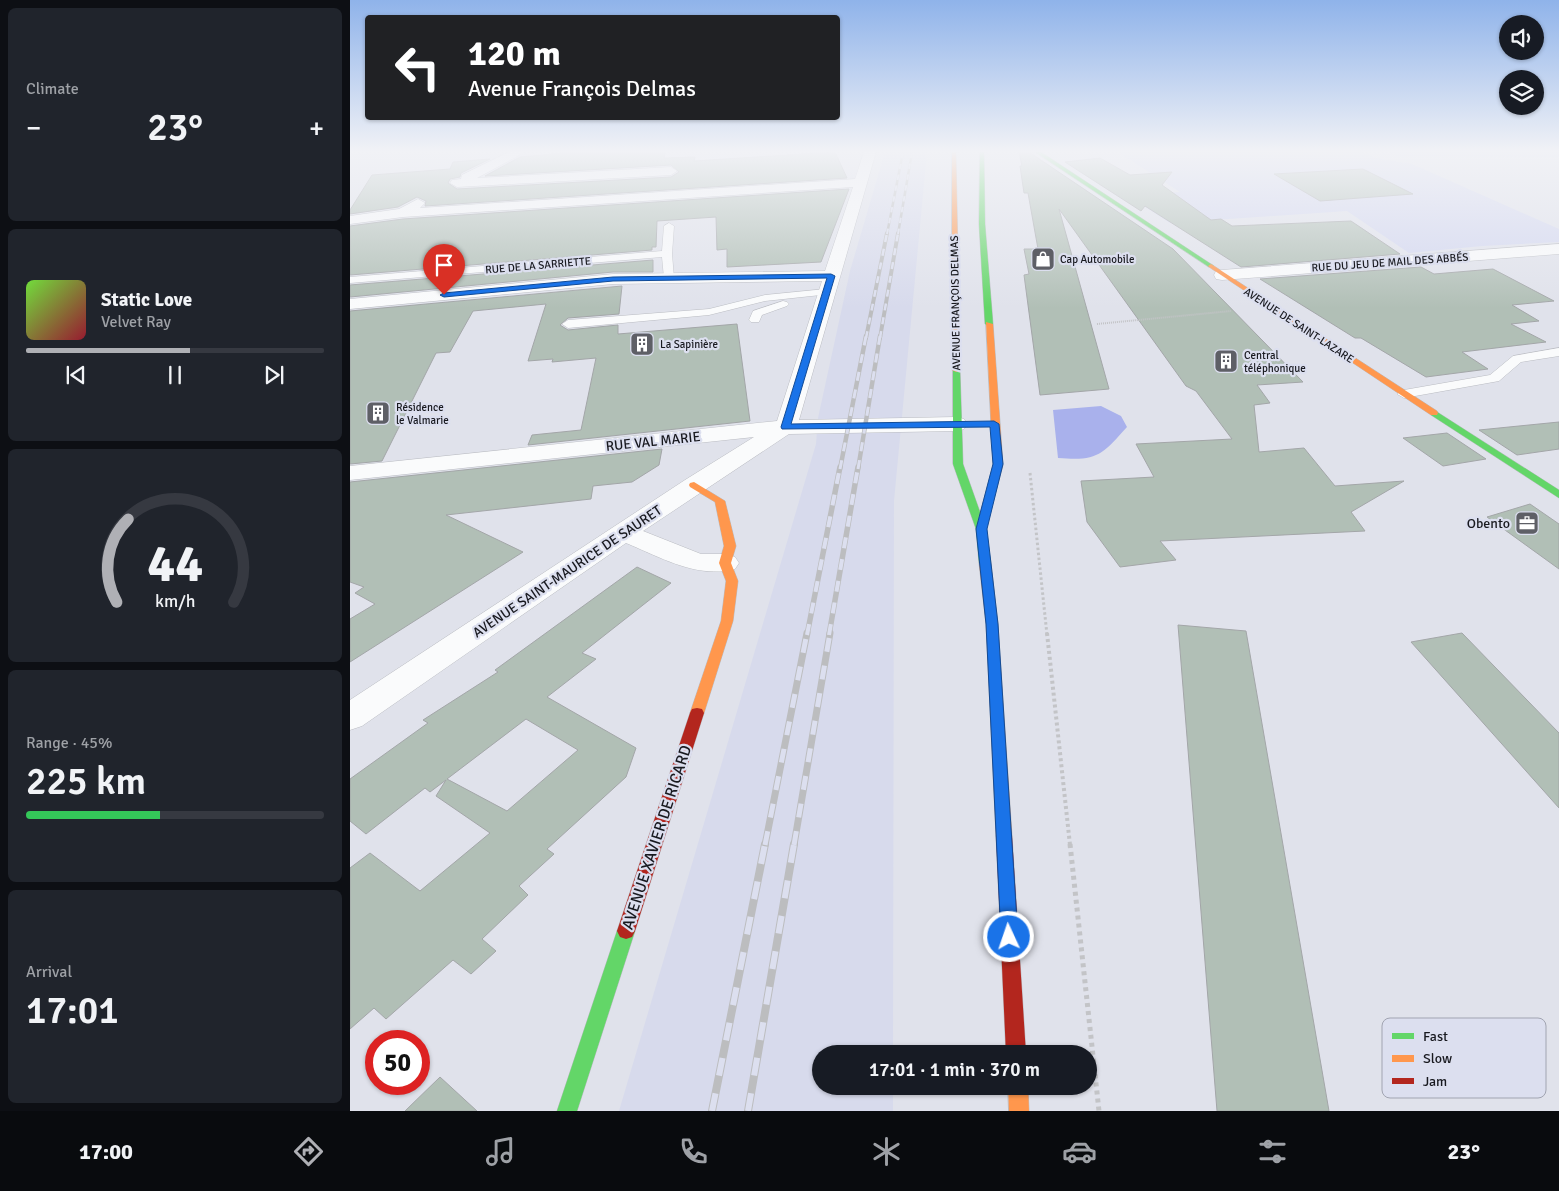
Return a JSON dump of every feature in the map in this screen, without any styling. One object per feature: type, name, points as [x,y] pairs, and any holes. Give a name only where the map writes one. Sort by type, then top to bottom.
[{"type":"main road","name":"AVENUE FRANÇOIS DELMAS","points":[[955,204],[961,424],[958,464],[981,529],[992,624],[1015,1045]]},
{"type":"main road","name":"AVENUE FRANÇOIS DELMAS","points":[[981,529],[998,464],[990,424],[982,204]]},
{"type":"main road","name":"AVENUE DE SAINT-LAZARE","points":[[1114,204],[1559,495]]},
{"type":"main road","name":"AVENUE XAVIER DE RICARD","points":[[567,1111],[727,621],[732,581],[725,562],[730,546],[720,502],[694,485]]},
{"type":"main road","points":[[1018,1095],[1019,1111]]},
{"type":"street","points":[[403,213],[419,204]]},
{"type":"street","points":[[350,220],[403,213],[539,204]]},
{"type":"street","points":[[786,427],[854,204]]},
{"type":"street","name":"RUE DU JEU DE MAIL DES ABBÉS","points":[[1222,275],[1559,249]]},
{"type":"street","points":[[350,304],[613,279],[669,278],[827,290]]},
{"type":"street","name":"RUE VAL MARIE","points":[[350,473],[786,427],[961,424]]},
{"type":"street","name":"AVENUE SAINT-MAURICE DE SAURET","points":[[350,717],[694,485],[786,427]]},
{"type":"street","points":[[624,533],[697,562],[725,562]]},
{"type":"lane","points":[[669,226],[667,254],[669,278]]},
{"type":"lane","name":"RUE DE LA SARRIETTE","points":[[350,280],[667,254]]},
{"type":"lane","points":[[755,320],[757,313],[778,304],[827,290]]},
{"type":"lane","points":[[568,324],[709,312],[765,298],[827,290]]},
{"type":"lane","points":[[1404,394],[1494,378],[1517,359],[1559,352]]},
{"type":"path","points":[[1097,324],[1270,307]]},
{"type":"path","points":[[1030,466],[1099,1111]]},
{"type":"shaded area","points":[[870,204],[922,204],[894,501],[893,1045],[812,1045],[812,1095],[893,1095],[893,1111],[619,1111],[816,444],[818,418],[850,271]]},
{"type":"shaded area","points":[[1140,204],[1502,204],[1559,229],[1559,242],[1482,246],[1409,253],[1347,211],[1170,223]]},
{"type":"water","points":[[1101,406],[1121,416],[1127,427],[1111,445],[1097,454],[1082,458],[1058,458],[1053,410]]},
{"type":"building","points":[[354,204],[404,204],[398,207],[350,214]]},
{"type":"building","points":[[425,204],[457,204],[425,206]]},
{"type":"building","points":[[628,204],[843,204],[821,262],[727,267],[727,249],[717,250],[716,217],[657,221],[656,247],[652,247],[652,250],[350,275],[350,226],[403,219]]},
{"type":"building","points":[[1030,204],[1106,204],[1173,249],[1303,382],[1257,385],[1270,403],[1254,405],[1259,452],[1304,448],[1335,486],[1404,481],[1351,512],[1365,531],[1160,541],[1176,560],[1120,567],[1087,522],[1081,481],[1154,477],[1136,444],[1232,439],[1196,391],[1186,386],[1059,209],[1109,389],[1040,395],[1024,275],[1029,274],[1024,249],[1038,249]]},
{"type":"building","points":[[1130,204],[1188,204],[1211,220],[1221,219],[1232,226],[1351,221],[1400,254],[1241,267],[1145,206],[1141,211]]},
{"type":"building","points":[[653,260],[653,272],[613,272],[350,297],[350,285]]},
{"type":"building","points":[[1421,267],[1434,274],[1493,269],[1554,301],[1512,305],[1539,321],[1511,324],[1546,342],[1462,352],[1488,369],[1426,377],[1361,338],[1355,338],[1260,279]]},
{"type":"building","points":[[622,286],[619,314],[568,318],[560,325],[568,330],[618,325],[618,334],[737,324],[750,421],[528,445],[532,435],[581,430],[596,358],[552,362],[553,359],[528,361],[546,304],[473,311],[450,352],[436,353],[382,461],[350,464],[350,311]]},
{"type":"building","points":[[1559,422],[1559,449],[1517,455],[1479,430]]},
{"type":"building","points":[[1447,433],[1486,459],[1443,466],[1403,438]]},
{"type":"building","points":[[662,449],[659,465],[632,482],[593,486],[591,499],[446,515],[523,552],[350,662],[350,619],[375,604],[355,593],[364,587],[350,582],[350,482]]},
{"type":"building","name":"Obento","points":[[1530,504],[1559,524],[1559,569],[1487,517]]},
{"type":"building","points":[[637,567],[671,583],[582,653],[596,659],[547,697],[636,748],[626,777],[547,849],[554,854],[519,886],[528,895],[482,939],[496,951],[471,974],[453,960],[386,1019],[374,1008],[350,1029],[350,868],[370,853],[420,891],[490,833],[436,796],[446,780],[430,792],[425,788],[366,834],[350,821],[350,779],[428,723],[423,720],[498,672],[495,670]],"holes":[[[526,719],[578,750],[507,811],[447,779]]]},
{"type":"building","points":[[1178,625],[1246,631],[1329,1111],[1217,1111]]},
{"type":"building","points":[[1462,633],[1559,733],[1559,808],[1411,642]]},
{"type":"building","points":[[440,1077],[477,1111],[405,1111],[421,1095],[430,1095],[430,1087]]},
{"type":"railway","points":[[887,234],[893,204]]},
{"type":"railway","points":[[898,234],[903,204]]},
{"type":"railway","points":[[866,338],[887,233]]},
{"type":"railway","points":[[880,338],[898,233]]},
{"type":"railway","points":[[840,469],[866,336]]},
{"type":"railway","points":[[858,469],[880,336]]},
{"type":"railway","points":[[807,635],[840,467]]},
{"type":"railway","points":[[829,635],[858,467]]},
{"type":"railway","points":[[765,845],[807,633]]},
{"type":"railway","points":[[794,845],[830,633]]},
{"type":"railway","points":[[712,1111],[765,844]]},
{"type":"railway","points":[[748,1111],[794,844]]},
{"type":"traffic: fast","points":[[982,204],[989,324]]},
{"type":"traffic: fast","points":[[1116,204],[1211,266]]},
{"type":"traffic: fast","points":[[956,370],[958,464],[981,529],[985,563]]},
{"type":"traffic: fast","points":[[1434,413],[1559,495]]},
{"type":"traffic: fast","points":[[567,1111],[626,931]]},
{"type":"traffic: slow","points":[[954,204],[956,370]]},
{"type":"traffic: slow","points":[[1211,266],[1434,413]]},
{"type":"traffic: slow","points":[[981,529],[998,465],[989,324]]},
{"type":"traffic: slow","points":[[694,485],[720,501],[730,546],[725,563],[732,581],[727,621],[697,713]]},
{"type":"traffic: slow","points":[[985,563],[992,624],[1004,836]]},
{"type":"traffic: slow","points":[[1018,1095],[1019,1111]]},
{"type":"traffic: jam","points":[[626,931],[697,713]]},
{"type":"traffic: jam","points":[[1004,836],[1016,1045]]},
{"type":"place","name":"Cap Automobile","points":[[1043,259]]},
{"type":"place","name":"La Sapinière","points":[[642,344]]},
{"type":"place","name":"Central téléphonique","points":[[1226,361]]},
{"type":"place","name":"Résidence le Valmarie","points":[[378,413]]},
{"type":"place","name":"Obento","points":[[1527,523]]},
{"type":"route","points":[[444,295],[613,279],[831,276],[786,427],[994,424],[998,464],[981,529],[992,624],[1009,937]]}]
